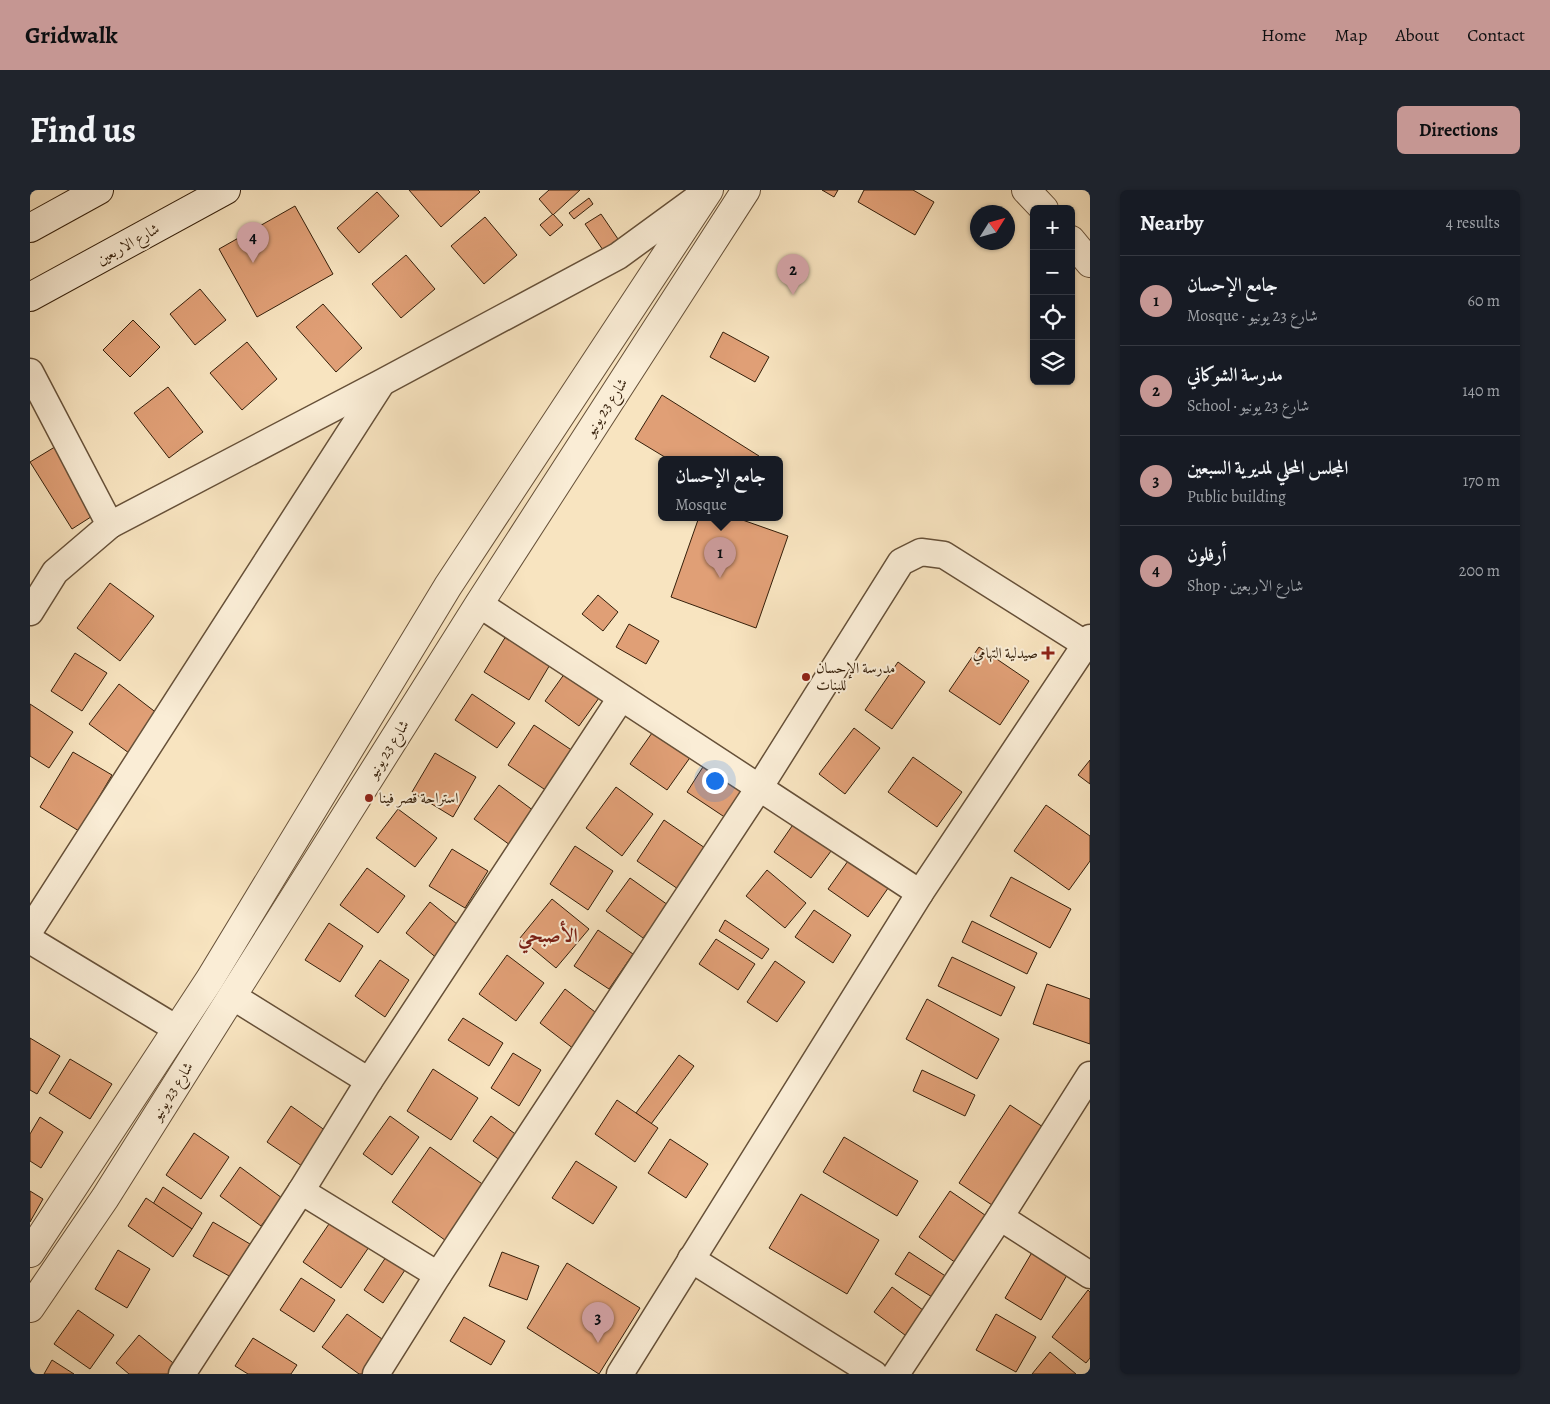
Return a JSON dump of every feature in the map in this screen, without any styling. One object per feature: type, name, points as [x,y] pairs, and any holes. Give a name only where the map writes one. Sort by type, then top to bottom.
[{"type":"street","points":[[30,228],[99,190]]},
{"type":"street","name":"شارع الاربعين","points":[[30,297],[226,190]]},
{"type":"street","points":[[30,612],[55,572],[110,525],[618,256],[709,190]]},
{"type":"street","name":"شارع 23 يونيو","points":[[30,1253],[210,979],[448,586],[709,190]]},
{"type":"street","name":"شارع 23 يونيو","points":[[30,1308],[105,1198],[479,604],[746,190]]},
{"type":"street","points":[[1026,190],[1040,205]]},
{"type":"street","points":[[1075,245],[1090,263]]},
{"type":"street","points":[[30,372],[110,525]]},
{"type":"street","points":[[30,930],[381,383]]},
{"type":"street","points":[[376,1374],[438,1275],[759,788],[902,562],[921,552],[944,554],[1088,641],[920,893],[620,1374]]},
{"type":"street","points":[[448,586],[479,604],[920,893]]},
{"type":"street","points":[[182,1374],[301,1191],[369,1081],[621,698]]},
{"type":"street","points":[[30,940],[177,1029]]},
{"type":"street","points":[[232,996],[369,1081]]},
{"type":"street","points":[[896,1374],[1000,1217],[1090,1075]]},
{"type":"street","points":[[301,1191],[438,1275]]},
{"type":"street","points":[[1000,1217],[1090,1275]]},
{"type":"street","points":[[691,1259],[874,1374]]},
{"type":"building","points":[[409,190],[478,190],[480,192],[441,227]]},
{"type":"building","points":[[549,190],[580,190],[553,215],[539,199]]},
{"type":"building","points":[[822,190],[838,190],[834,197]]},
{"type":"building","points":[[864,190],[913,190],[934,202],[915,235],[858,202]]},
{"type":"building","points":[[377,192],[399,216],[359,253],[337,228]]},
{"type":"building","points":[[589,198],[593,204],[574,219],[569,213]]},
{"type":"building","points":[[295,206],[333,274],[257,317],[219,249]]},
{"type":"building","points":[[553,214],[563,225],[550,236],[540,225]]},
{"type":"building","points":[[601,214],[618,239],[603,250],[585,224]]},
{"type":"building","points":[[485,217],[517,255],[484,284],[451,246]]},
{"type":"building","points":[[406,255],[435,289],[401,318],[372,284]]},
{"type":"building","points":[[200,289],[226,320],[195,345],[170,314]]},
{"type":"building","points":[[323,304],[362,348],[336,372],[296,327]]},
{"type":"building","points":[[133,320],[160,347],[130,377],[103,350]]},
{"type":"building","points":[[723,332],[769,357],[755,382],[710,357]]},
{"type":"building","points":[[247,342],[277,379],[242,410],[210,373]]},
{"type":"building","points":[[168,387],[203,432],[169,458],[134,413]]},
{"type":"building","points":[[662,395],[759,456],[663,456],[635,439]]},
{"type":"building","points":[[63,442],[105,508],[72,529],[30,462]]},
{"type":"building","points":[[698,521],[745,521],[788,536],[756,628],[671,597]]},
{"type":"building","points":[[110,583],[154,616],[120,661],[77,628]]},
{"type":"building","points":[[598,595],[618,612],[603,631],[582,614]]},
{"type":"building","points":[[629,624],[659,641],[646,664],[616,647]]},
{"type":"building","points":[[506,636],[551,663],[529,700],[484,672]]},
{"type":"building","points":[[979,647],[1029,681],[1000,725],[949,691]]},
{"type":"building","points":[[75,653],[107,673],[82,711],[51,691]]},
{"type":"building","points":[[898,662],[925,682],[892,729],[865,710]]},
{"type":"building","points":[[565,673],[599,698],[579,726],[545,701]]},
{"type":"building","points":[[119,684],[158,714],[129,753],[89,724]]},
{"type":"building","points":[[472,694],[515,723],[497,748],[455,720]]},
{"type":"building","points":[[30,704],[73,732],[49,768],[30,756]]},
{"type":"building","points":[[534,725],[573,751],[547,791],[508,765]]},
{"type":"building","points":[[657,726],[694,752],[667,790],[630,764]]},
{"type":"building","points":[[854,728],[880,748],[845,794],[819,774]]},
{"type":"building","points":[[73,752],[112,775],[79,831],[40,807]]},
{"type":"building","points":[[435,753],[476,777],[453,817],[412,792]]},
{"type":"building","points":[[913,757],[962,792],[937,827],[888,792]]},
{"type":"building","points":[[708,759],[750,788],[729,820],[687,792]]},
{"type":"building","points":[[1090,760],[1090,784],[1078,775]]},
{"type":"building","points":[[499,785],[534,811],[510,845],[474,819]]},
{"type":"building","points":[[616,787],[653,814],[622,856],[586,828]]},
{"type":"building","points":[[1046,805],[1090,836],[1090,861],[1069,890],[1014,851]]},
{"type":"building","points":[[398,809],[437,838],[415,867],[376,838]]},
{"type":"building","points":[[799,816],[837,843],[811,878],[774,852]]},
{"type":"building","points":[[664,820],[708,850],[681,891],[637,861]]},
{"type":"building","points":[[575,846],[613,871],[588,910],[550,884]]},
{"type":"building","points":[[452,849],[488,871],[465,908],[429,886]]},
{"type":"building","points":[[853,854],[893,881],[868,917],[828,889]]},
{"type":"building","points":[[367,868],[405,896],[378,933],[340,905]]},
{"type":"building","points":[[767,870],[806,903],[785,928],[746,896]]},
{"type":"building","points":[[1011,877],[1071,909],[1050,948],[990,916]]},
{"type":"building","points":[[630,878],[668,905],[643,938],[606,911]]},
{"type":"building","points":[[552,899],[589,929],[556,968],[520,938]]},
{"type":"building","points":[[430,902],[463,929],[438,959],[406,933]]},
{"type":"building","points":[[814,910],[851,935],[833,963],[795,937]]},
{"type":"building","points":[[725,920],[769,949],[762,959],[719,931]]},
{"type":"building","points":[[972,921],[1037,953],[1027,974],[962,942]]},
{"type":"building","points":[[329,923],[363,946],[340,982],[305,960]]},
{"type":"building","points":[[598,930],[633,954],[609,989],[574,966]]},
{"type":"building","points":[[716,939],[755,964],[738,990],[699,964]]},
{"type":"building","points":[[507,955],[544,983],[516,1021],[479,994]]},
{"type":"building","points":[[952,957],[1015,987],[1001,1016],[938,986]]},
{"type":"building","points":[[380,960],[409,980],[385,1017],[355,996]]},
{"type":"building","points":[[775,961],[805,982],[777,1022],[747,1002]]},
{"type":"building","points":[[1047,984],[1090,999],[1090,1044],[1033,1024]]},
{"type":"building","points":[[565,989],[599,1015],[574,1049],[540,1023]]},
{"type":"building","points":[[927,999],[999,1039],[977,1079],[906,1039]]},
{"type":"building","points":[[463,1018],[503,1043],[489,1066],[448,1040]]},
{"type":"building","points":[[30,1038],[60,1056],[37,1094],[30,1090]]},
{"type":"building","points":[[513,1053],[541,1070],[519,1106],[491,1088]]},
{"type":"building","points":[[679,1055],[694,1066],[651,1124],[636,1113]]},
{"type":"building","points":[[70,1059],[112,1084],[90,1119],[49,1093]]},
{"type":"building","points":[[433,1069],[478,1098],[451,1140],[407,1111]]},
{"type":"building","points":[[922,1070],[975,1095],[965,1116],[913,1091]]},
{"type":"building","points":[[617,1100],[658,1128],[635,1162],[595,1134]]},
{"type":"building","points":[[1010,1105],[1049,1131],[998,1209],[959,1183]]},
{"type":"building","points":[[291,1106],[326,1131],[302,1166],[267,1142]]},
{"type":"building","points":[[390,1116],[419,1137],[392,1175],[363,1154]]},
{"type":"building","points":[[491,1116],[522,1139],[504,1163],[473,1141]]},
{"type":"building","points":[[40,1117],[63,1132],[41,1168],[30,1161],[30,1134]]},
{"type":"building","points":[[194,1133],[229,1157],[201,1199],[166,1175]]},
{"type":"building","points":[[844,1137],[918,1181],[897,1216],[823,1172]]},
{"type":"building","points":[[670,1139],[708,1164],[686,1198],[648,1173]]},
{"type":"building","points":[[430,1147],[488,1188],[449,1243],[392,1202]]},
{"type":"building","points":[[576,1161],[617,1187],[593,1224],[552,1198]]},
{"type":"building","points":[[240,1167],[282,1198],[261,1226],[220,1196]]},
{"type":"building","points":[[163,1187],[202,1213],[192,1229],[153,1204]]},
{"type":"building","points":[[30,1191],[43,1199],[30,1222]]},
{"type":"building","points":[[950,1191],[998,1224],[966,1270],[919,1237]]},
{"type":"building","points":[[801,1194],[879,1240],[847,1294],[769,1248]]},
{"type":"building","points":[[146,1198],[192,1229],[173,1257],[128,1226]]},
{"type":"building","points":[[331,1221],[369,1247],[341,1288],[303,1262]]},
{"type":"building","points":[[213,1222],[250,1244],[231,1277],[193,1256]]},
{"type":"building","points":[[1034,1249],[1070,1270],[1041,1320],[1005,1298]]},
{"type":"building","points":[[118,1250],[150,1269],[127,1308],[95,1289]]},
{"type":"building","points":[[502,1252],[539,1266],[527,1300],[489,1286]]},
{"type":"building","points":[[909,1252],[950,1279],[937,1300],[895,1274]]},
{"type":"building","points":[[386,1257],[405,1270],[383,1303],[364,1290]]},
{"type":"building","points":[[567,1263],[640,1308],[599,1374],[527,1328]]},
{"type":"building","points":[[301,1278],[335,1300],[314,1332],[280,1310]]},
{"type":"building","points":[[892,1287],[931,1316],[913,1341],[874,1312]]},
{"type":"building","points":[[1088,1290],[1090,1292],[1090,1358],[1086,1363],[1052,1337]]},
{"type":"building","points":[[78,1310],[114,1335],[90,1369],[54,1344]]},
{"type":"building","points":[[347,1314],[389,1344],[367,1374],[359,1374],[322,1347]]},
{"type":"building","points":[[996,1314],[1036,1337],[1016,1372],[976,1350]]},
{"type":"building","points":[[464,1317],[505,1341],[491,1365],[450,1341]]},
{"type":"building","points":[[139,1335],[178,1367],[173,1374],[129,1374],[116,1363]]},
{"type":"building","points":[[253,1338],[297,1365],[291,1374],[248,1374],[235,1366]]},
{"type":"building","points":[[1050,1352],[1076,1374],[1032,1374]]},
{"type":"building","points":[[52,1360],[74,1374],[44,1374]]},
{"type":"place","name":"أرفلون","points":[[253,263]]},
{"type":"place","name":"مدرسة الشوكاني","points":[[793,295]]},
{"type":"place","name":"جامع الإحسان","points":[[720,578]]},
{"type":"place","name":"صيدلية التهامي","points":[[1048,653]]},
{"type":"place","name":"مدرسة الإحسان للبنات","points":[[806,677]]},
{"type":"place","name":"استراحة قصر فينا","points":[[369,798]]},
{"type":"place","name":"المجلس المحلي لمديرية السبعين","points":[[598,1343]]},
{"type":"district","name":"الأصبحي","points":[[548,935]]}]
